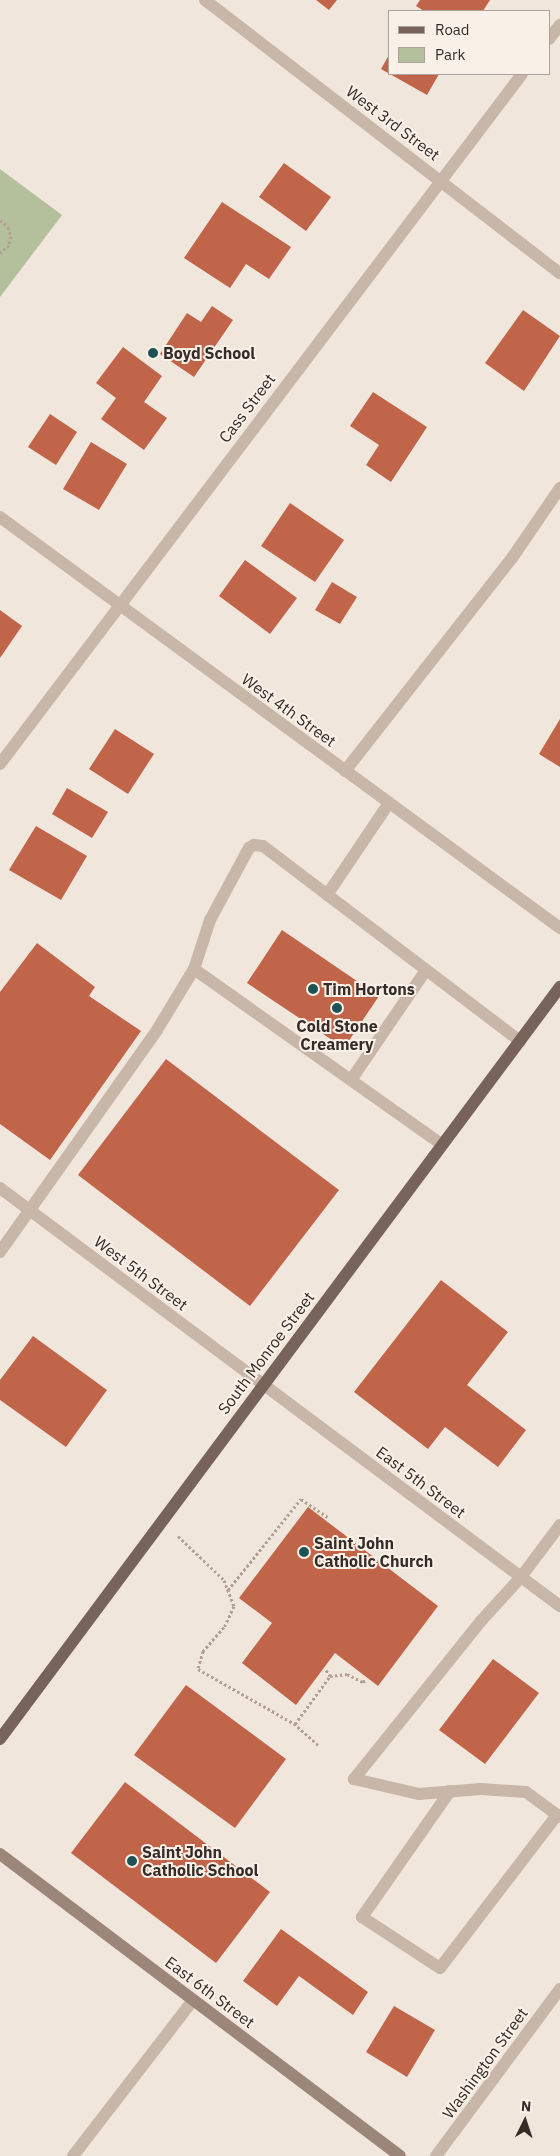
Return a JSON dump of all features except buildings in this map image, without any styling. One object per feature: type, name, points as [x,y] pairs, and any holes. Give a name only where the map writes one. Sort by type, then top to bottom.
[{"type":"main road","name":"South Monroe Street","points":[[0,1739],[441,1144],[560,987]]},
{"type":"street","name":"West 3rd Street","points":[[211,2],[560,273]]},
{"type":"street","points":[[550,38],[560,25]]},
{"type":"street","name":"Cass Street","points":[[0,764],[118,605],[521,75]]},
{"type":"street","points":[[345,771],[512,558],[560,488]]},
{"type":"street","name":"West 4th Street","points":[[0,517],[560,928]]},
{"type":"street","points":[[328,895],[389,803]]},
{"type":"street","points":[[0,1252],[157,1030],[194,969],[210,920],[249,848],[263,846],[520,1041]]},
{"type":"street","points":[[194,969],[441,1144]]},
{"type":"street","points":[[351,1080],[426,970]]},
{"type":"street","name":"West 5th Street","points":[[0,1188],[263,1384]]},
{"type":"street","name":"East 5th Street","points":[[263,1384],[560,1606]]},
{"type":"street","points":[[450,1791],[362,1917],[440,1968],[558,1816],[526,1792],[482,1789],[450,1791],[419,1794],[354,1779],[469,1636],[521,1577],[560,1525]]},
{"type":"street","name":"East 6th Street","points":[[0,1854],[400,2156]]},
{"type":"street","name":"Washington Street","points":[[436,2156],[560,1989]]},
{"type":"street","points":[[73,2156],[193,2000]]},
{"type":"path","points":[[0,220],[8,227],[11,236],[9,245],[0,253]]},
{"type":"path","points":[[228,1591],[301,1499],[328,1517]]},
{"type":"path","points":[[162,1520],[224,1580],[234,1606],[224,1628],[203,1651],[198,1669],[295,1724],[318,1745]]},
{"type":"path","points":[[326,1670],[330,1676]]},
{"type":"path","points":[[295,1724],[330,1676],[347,1674],[363,1682],[366,1679]]},
{"type":"green space","points":[[0,169],[62,215],[0,297]]},
{"type":"place","name":"Boyd School","points":[[153,353]]},
{"type":"place","name":"Tim Hortons","points":[[313,989]]},
{"type":"place","name":"Cold Stone Creamery","points":[[337,1008]]},
{"type":"place","name":"Saint John Catholic Church","points":[[304,1552]]},
{"type":"place","name":"Saint John Catholic School","points":[[132,1861]]}]
